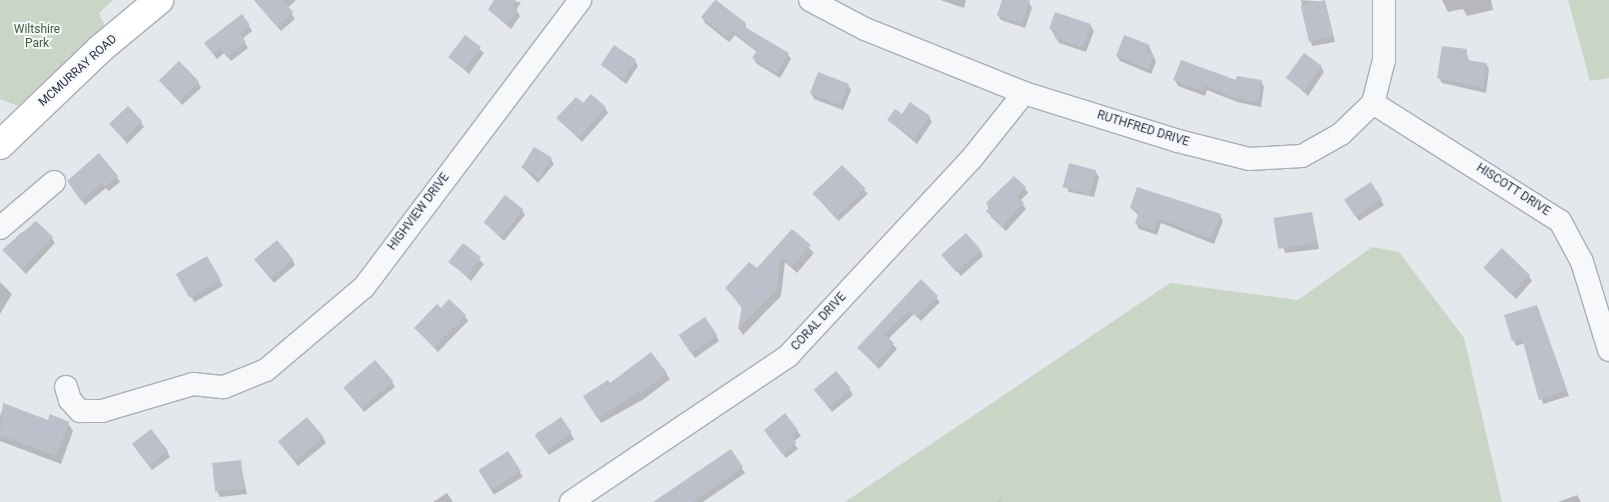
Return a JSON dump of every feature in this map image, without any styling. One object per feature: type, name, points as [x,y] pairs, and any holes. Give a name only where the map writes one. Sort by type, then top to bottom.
[{"type":"main road","name":"MCMURRAY ROAD","points":[[0,145],[100,49],[159,0]]},
{"type":"street","name":"HIGHVIEW DRIVE","points":[[66,387],[70,400],[80,411],[102,411],[193,384],[224,387],[266,370],[364,287],[580,0]]},
{"type":"street","name":"RUTHFRED DRIVE","points":[[810,0],[864,29],[1024,93],[1178,141],[1250,159],[1302,156],[1341,134],[1373,103]]},
{"type":"street","points":[[1373,103],[1384,60],[1384,0]]},
{"type":"street","name":"CORAL DRIVE","points":[[572,502],[788,356],[972,158],[1024,93]]},
{"type":"street","name":"HISCOTT DRIVE","points":[[1373,103],[1560,221],[1601,296],[1609,350]]},
{"type":"street","points":[[0,228],[54,182]]},
{"type":"green space","name":"Wiltshire Park","points":[[0,0],[113,0],[99,13],[105,26],[18,106],[0,99]]},
{"type":"green space","points":[[1568,0],[1609,0],[1609,78],[1590,81]]},
{"type":"green space","points":[[1372,247],[1399,252],[1464,338],[1502,502],[845,502],[1170,283],[1298,300]]},
{"type":"building","points":[[254,0],[282,0],[293,12],[277,27]]},
{"type":"building","points":[[494,0],[516,0],[512,6],[518,10],[508,24],[488,10]]},
{"type":"building","points":[[715,0],[746,23],[743,26],[789,53],[777,73],[752,58],[757,50],[731,30],[726,37],[701,17]]},
{"type":"building","points":[[1002,0],[1030,0],[1022,24],[997,15]]},
{"type":"building","points":[[1325,0],[1333,36],[1309,42],[1301,6]]},
{"type":"building","points":[[1055,12],[1091,24],[1083,47],[1055,38],[1057,31],[1049,29]]},
{"type":"building","points":[[242,14],[250,25],[239,33],[246,42],[227,57],[220,48],[213,54],[204,43]]},
{"type":"building","points":[[465,35],[481,47],[464,69],[448,57]]},
{"type":"building","points":[[1124,35],[1150,45],[1146,53],[1154,55],[1148,69],[1116,56]]},
{"type":"building","points":[[614,45],[636,60],[623,80],[601,65]]},
{"type":"building","points":[[1442,46],[1467,49],[1466,60],[1487,63],[1483,88],[1437,78]]},
{"type":"building","points":[[1304,53],[1322,66],[1304,91],[1286,78]]},
{"type":"building","points":[[1181,60],[1236,80],[1237,76],[1262,80],[1258,102],[1233,97],[1204,85],[1202,91],[1173,80]]},
{"type":"building","points":[[179,61],[199,82],[179,101],[159,80]]},
{"type":"building","points":[[818,72],[849,84],[841,105],[810,93]]},
{"type":"building","points":[[591,94],[606,107],[579,138],[556,118],[576,97],[583,103]]},
{"type":"building","points":[[910,102],[930,116],[914,139],[887,120],[895,109],[902,114]]},
{"type":"building","points":[[128,106],[142,121],[123,139],[109,124]]},
{"type":"building","points":[[534,147],[552,158],[540,178],[522,168]]},
{"type":"building","points":[[99,153],[118,176],[105,187],[102,183],[81,201],[67,181]]},
{"type":"building","points":[[1069,163],[1096,170],[1090,194],[1063,187]]},
{"type":"building","points":[[842,165],[865,188],[836,217],[813,194]]},
{"type":"building","points":[[1014,176],[1026,187],[1017,196],[1024,203],[1002,226],[986,211],[990,207],[986,203]]},
{"type":"building","points":[[1371,182],[1382,199],[1355,216],[1344,199]]},
{"type":"building","points":[[1137,187],[1221,214],[1211,239],[1158,218],[1154,230],[1135,223],[1139,212],[1130,208]]},
{"type":"building","points":[[505,195],[523,209],[502,237],[483,223]]},
{"type":"building","points":[[1312,212],[1317,243],[1278,249],[1273,218]]},
{"type":"building","points":[[36,221],[53,237],[22,269],[2,250]]},
{"type":"building","points":[[792,229],[811,245],[792,266],[781,257],[777,289],[738,329],[742,306],[725,288],[749,262],[757,268]]},
{"type":"building","points":[[966,233],[981,250],[956,272],[941,255]]},
{"type":"building","points":[[277,240],[293,259],[270,278],[254,259]]},
{"type":"building","points":[[463,243],[481,257],[466,276],[448,262]]},
{"type":"building","points":[[1502,248],[1530,275],[1511,295],[1483,267]]},
{"type":"building","points":[[207,256],[221,280],[190,298],[176,274]]},
{"type":"building","points":[[921,279],[938,296],[917,317],[910,310],[884,334],[894,343],[876,364],[857,348]]},
{"type":"building","points":[[449,299],[466,315],[434,347],[414,328],[437,304],[441,308]]},
{"type":"building","points":[[1537,305],[1567,390],[1539,400],[1522,338],[1512,341],[1504,315]]},
{"type":"building","points":[[705,317],[717,335],[691,353],[678,335]]},
{"type":"building","points":[[651,352],[667,373],[640,394],[639,392],[597,418],[583,396],[608,380],[610,383]]},
{"type":"building","points":[[375,360],[393,381],[362,409],[343,388]]},
{"type":"building","points":[[836,371],[851,389],[829,407],[814,390]]},
{"type":"building","points":[[3,403],[48,420],[50,414],[69,422],[56,456],[0,435]]},
{"type":"building","points":[[785,413],[798,430],[791,436],[796,443],[782,454],[764,430]]},
{"type":"building","points":[[307,417],[324,437],[295,461],[278,441]]},
{"type":"building","points":[[561,417],[572,433],[546,451],[535,435]]},
{"type":"building","points":[[151,429],[168,451],[149,466],[132,444]]},
{"type":"building","points":[[731,449],[743,467],[693,502],[653,502]]},
{"type":"building","points":[[508,451],[521,471],[492,490],[479,470]]},
{"type":"building","points":[[241,460],[244,489],[215,492],[212,463]]}]
